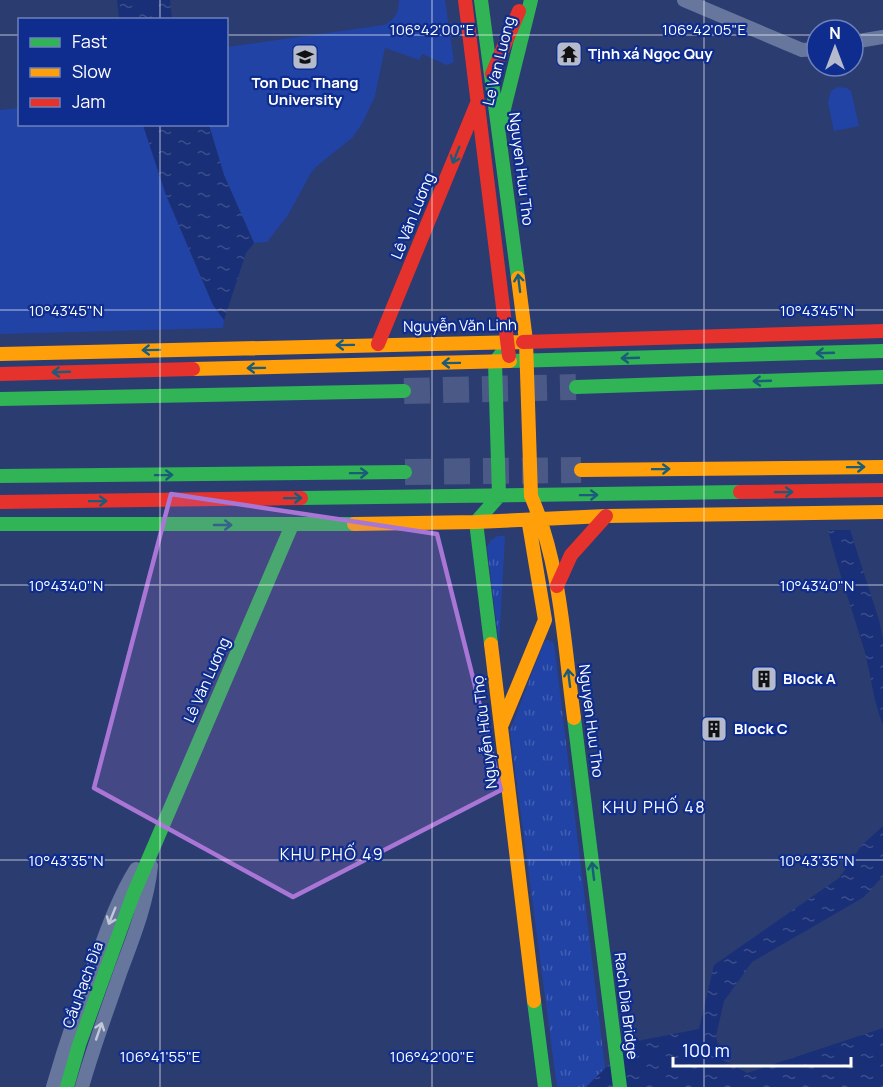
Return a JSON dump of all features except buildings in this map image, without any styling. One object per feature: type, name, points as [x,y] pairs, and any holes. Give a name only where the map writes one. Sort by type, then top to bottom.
[{"type":"main road","points":[[465,0],[509,342],[510,368]]},
{"type":"main road","name":"Nguyen Huu Tho","points":[[481,0],[526,342],[536,364],[540,492],[534,519],[545,620],[501,727]]},
{"type":"main road","name":"Le Van Luong","points":[[492,74],[523,0]]},
{"type":"main road","name":"Le Van Luong","points":[[499,129],[531,0]]},
{"type":"main road","name":"Lê Văn Lương","points":[[378,344],[478,101]]},
{"type":"main road","name":"Nguyễn Văn Linh","points":[[0,354],[526,342],[883,330]]},
{"type":"main road","points":[[476,522],[499,496],[495,362],[509,342]]},
{"type":"main road","points":[[0,374],[495,362],[510,368],[536,364],[883,351]]},
{"type":"main road","points":[[576,387],[883,377]]},
{"type":"main road","points":[[0,399],[404,391]]},
{"type":"main road","points":[[581,470],[883,467]]},
{"type":"main road","points":[[0,476],[405,472]]},
{"type":"main road","name":"Nguyen Huu Tho","points":[[513,477],[514,496],[534,519],[557,586],[600,929]]},
{"type":"main road","points":[[0,502],[514,496],[540,492],[883,490]]},
{"type":"main road","points":[[0,524],[292,525],[476,522],[606,516],[883,512]]},
{"type":"main road","points":[[557,586],[572,555],[606,516]]},
{"type":"main road","name":"Nguyễn Hữu Thọ","points":[[476,522],[545,1087]]},
{"type":"main road","name":"Lê Văn Lương","points":[[133,895],[292,525]]},
{"type":"main road","name":"Cầu Rạch Đỉa","points":[[67,1087],[79,1045],[133,895]]},
{"type":"main road","name":"Rach Dia Bridge","points":[[600,929],[620,1087]]},
{"type":"street","points":[[684,0],[805,50]]},
{"type":"street","points":[[865,40],[883,37]]},
{"type":"street","name":"Lê Văn Lương","points":[[53,1087],[73,1023],[112,917],[129,881],[152,848]]},
{"type":"street","name":"Lê Văn Lương","points":[[82,1087],[143,908],[152,848]]},
{"type":"highlighted area","points":[[171,494],[437,534],[501,790],[293,897],[94,788]]},
{"type":"green space","points":[[399,0],[445,0],[454,62],[447,65],[422,54],[419,60],[385,48],[375,96],[353,137],[311,173],[288,215],[267,242],[254,243],[224,175],[209,126],[228,126],[228,47],[384,25],[396,15]]},
{"type":"green space","points":[[838,87],[851,91],[859,126],[834,131],[828,102],[831,91]]},
{"type":"green space","points":[[18,108],[18,126],[143,126],[166,195],[213,305],[224,320],[223,328],[0,334],[0,110]]},
{"type":"green space","points":[[498,536],[505,536],[499,643],[487,547],[491,540]]},
{"type":"green space","points":[[548,640],[554,643],[605,1068],[586,1087],[557,1087],[510,731],[544,642]]},
{"type":"water","points":[[117,0],[170,0],[172,18],[119,18]]},
{"type":"water","points":[[143,126],[209,126],[224,175],[254,243],[246,253],[224,320],[213,305],[166,195]]},
{"type":"water","points":[[828,530],[850,530],[879,620],[883,639],[883,725],[864,649]]},
{"type":"water","points":[[883,826],[883,876],[864,897],[752,962],[724,1001],[716,1036],[721,1059],[747,1073],[883,1028],[883,1087],[586,1087],[632,1042],[699,1029],[714,965],[839,878],[862,845]]},
{"type":"tunnel","points":[[404,391],[576,387]]},
{"type":"tunnel","points":[[405,472],[581,470]]},
{"type":"traffic: fast","points":[[481,0],[518,278]]},
{"type":"traffic: fast","points":[[499,129],[531,0]]},
{"type":"traffic: fast","points":[[491,644],[476,522],[499,496],[495,362],[504,350]]},
{"type":"traffic: fast","points":[[510,361],[883,351]]},
{"type":"traffic: fast","points":[[576,387],[883,377]]},
{"type":"traffic: fast","points":[[0,399],[404,391]]},
{"type":"traffic: fast","points":[[0,476],[405,472]]},
{"type":"traffic: fast","points":[[301,498],[740,492]]},
{"type":"traffic: fast","points":[[0,524],[354,524]]},
{"type":"traffic: fast","points":[[67,1087],[79,1045],[133,895],[292,525]]},
{"type":"traffic: fast","points":[[574,718],[620,1087]]},
{"type":"traffic: fast","points":[[534,1001],[545,1087]]},
{"type":"traffic: slow","points":[[518,278],[526,341],[531,496],[541,522],[555,577],[574,718]]},
{"type":"traffic: slow","points":[[0,354],[523,342]]},
{"type":"traffic: slow","points":[[193,369],[510,361]]},
{"type":"traffic: slow","points":[[581,470],[883,467]]},
{"type":"traffic: slow","points":[[354,524],[476,522],[606,516],[883,512]]},
{"type":"traffic: slow","points":[[502,724],[545,620],[529,524]]},
{"type":"traffic: slow","points":[[491,644],[534,1001]]},
{"type":"traffic: jam","points":[[465,0],[509,356]]},
{"type":"traffic: jam","points":[[492,74],[519,11]]},
{"type":"traffic: jam","points":[[378,344],[478,101]]},
{"type":"traffic: jam","points":[[523,342],[883,331]]},
{"type":"traffic: jam","points":[[0,374],[193,369]]},
{"type":"traffic: jam","points":[[740,492],[883,490]]},
{"type":"traffic: jam","points":[[0,502],[301,498]]},
{"type":"traffic: jam","points":[[557,586],[571,555],[606,516]]},
{"type":"place","name":"Tịnh xá Ngọc Quy","points":[[569,54]]},
{"type":"place","name":"Ton Duc Thang University","points":[[305,57]]},
{"type":"place","name":"Block A","points":[[764,679]]},
{"type":"place","name":"Block C","points":[[714,729]]},
{"type":"district","name":"KHU PHỐ 48","points":[[654,807]]},
{"type":"district","name":"KHU PHỐ 49","points":[[332,854]]}]
